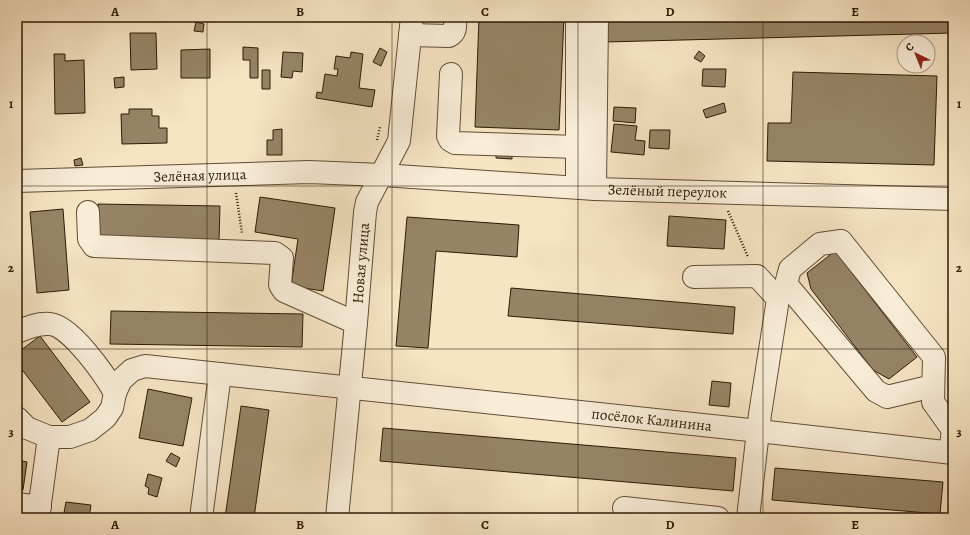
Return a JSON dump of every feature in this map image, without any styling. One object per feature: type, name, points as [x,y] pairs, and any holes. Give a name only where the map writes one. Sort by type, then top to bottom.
[{"type":"street","points":[[411,26],[449,36],[453,34],[455,30],[455,17]]},
{"type":"street","points":[[577,17],[568,115],[586,188]]},
{"type":"street","points":[[586,188],[597,17]]},
{"type":"street","name":"Новая улица","points":[[337,518],[365,212],[367,202],[399,141],[411,26]]},
{"type":"street","points":[[451,74],[448,136],[450,140],[455,143],[577,147]]},
{"type":"street","name":"Зелёная улица","points":[[17,181],[309,172],[382,175]]},
{"type":"street","name":"Зелёный переулок","points":[[382,175],[586,188],[953,199]]},
{"type":"street","points":[[88,212],[89,239],[94,246],[275,253],[282,258],[280,285],[284,291],[356,323]]},
{"type":"street","points":[[933,386],[888,397],[876,391],[786,284],[790,269],[820,244],[841,241],[934,358],[933,402],[953,430],[951,453]]},
{"type":"street","points":[[694,277],[757,276],[778,299],[759,431],[752,514]]},
{"type":"street","points":[[17,332],[32,325],[51,324],[70,335],[101,370],[115,392]]},
{"type":"street","name":"посёлок Калинина","points":[[49,437],[70,437],[90,430],[105,418],[112,408],[115,392],[121,380],[132,370],[145,366],[759,431],[951,453]]},
{"type":"street","points":[[201,518],[220,374]]},
{"type":"street","points":[[17,418],[27,428],[49,437],[39,512],[17,504]]},
{"type":"street","points":[[624,508],[718,518]]},
{"type":"path","points":[[376,142],[382,120]]},
{"type":"path","points":[[234,174],[244,252]]},
{"type":"path","points":[[719,192],[757,276]]},
{"type":"building","points":[[479,17],[564,17],[559,130],[475,127]]},
{"type":"building","points":[[607,17],[953,17],[953,33],[605,42]]},
{"type":"building","points":[[196,22],[204,24],[203,32],[194,31]]},
{"type":"building","points":[[130,33],[156,33],[157,69],[131,70]]},
{"type":"building","points":[[243,47],[258,48],[258,78],[250,78],[250,60],[243,60]]},
{"type":"building","points":[[380,48],[387,52],[381,66],[373,62]]},
{"type":"building","points":[[210,49],[210,78],[181,78],[181,50]]},
{"type":"building","points":[[699,51],[705,56],[701,62],[694,58]]},
{"type":"building","points":[[283,52],[303,53],[302,72],[293,71],[292,78],[281,77]]},
{"type":"building","points":[[351,52],[363,54],[359,88],[375,90],[372,107],[316,98],[317,92],[322,93],[325,74],[337,76],[338,69],[334,69],[336,56],[350,58]]},
{"type":"building","points":[[54,54],[65,54],[65,61],[84,60],[85,113],[55,114]]},
{"type":"building","points":[[703,69],[726,69],[725,87],[702,86]]},
{"type":"building","points":[[262,70],[270,70],[270,89],[262,89]]},
{"type":"building","points":[[793,72],[937,76],[934,165],[767,161],[768,123],[791,123]]},
{"type":"building","points":[[124,77],[124,87],[115,88],[114,78]]},
{"type":"building","points":[[724,103],[726,112],[706,118],[703,110]]},
{"type":"building","points":[[614,107],[636,108],[635,123],[613,121]]},
{"type":"building","points":[[129,109],[152,109],[152,116],[159,116],[159,128],[167,128],[167,143],[122,144],[121,114],[129,114]]},
{"type":"building","points":[[614,124],[637,126],[635,140],[645,141],[644,155],[611,152]]},
{"type":"building","points":[[282,129],[282,155],[267,155],[267,140],[273,140],[273,130]]},
{"type":"building","points":[[650,130],[670,130],[669,149],[649,148]]},
{"type":"building","points":[[496,152],[512,152],[512,159],[496,158]]},
{"type":"building","points":[[81,158],[83,165],[75,166],[74,160]]},
{"type":"building","points":[[260,197],[335,208],[323,291],[291,286],[298,239],[255,232]]},
{"type":"building","points":[[98,204],[220,206],[219,241],[98,239]]},
{"type":"building","points":[[63,209],[69,290],[37,293],[30,212]]},
{"type":"building","points":[[669,216],[726,220],[724,249],[667,246]]},
{"type":"building","points":[[407,217],[519,225],[517,257],[436,251],[428,348],[396,346]]},
{"type":"building","points":[[835,251],[917,357],[889,379],[873,370],[811,289],[807,273]]},
{"type":"building","points":[[511,288],[735,307],[733,334],[508,316]]},
{"type":"building","points":[[111,311],[303,314],[302,347],[110,344]]},
{"type":"building","points":[[40,336],[90,402],[62,422],[17,363],[17,353]]},
{"type":"building","points":[[712,381],[731,383],[729,407],[709,405]]},
{"type":"building","points":[[148,389],[192,398],[183,446],[139,438]]},
{"type":"building","points":[[241,406],[269,410],[254,518],[225,518]]},
{"type":"building","points":[[383,428],[736,458],[733,491],[380,461]]},
{"type":"building","points":[[171,453],[180,458],[176,467],[166,461]]},
{"type":"building","points":[[17,460],[27,462],[23,490],[17,489]]},
{"type":"building","points":[[775,468],[943,482],[940,514],[772,500]]},
{"type":"building","points":[[148,474],[162,478],[157,497],[148,494],[149,488],[145,486]]},
{"type":"building","points":[[66,502],[91,505],[89,518],[63,518]]}]
